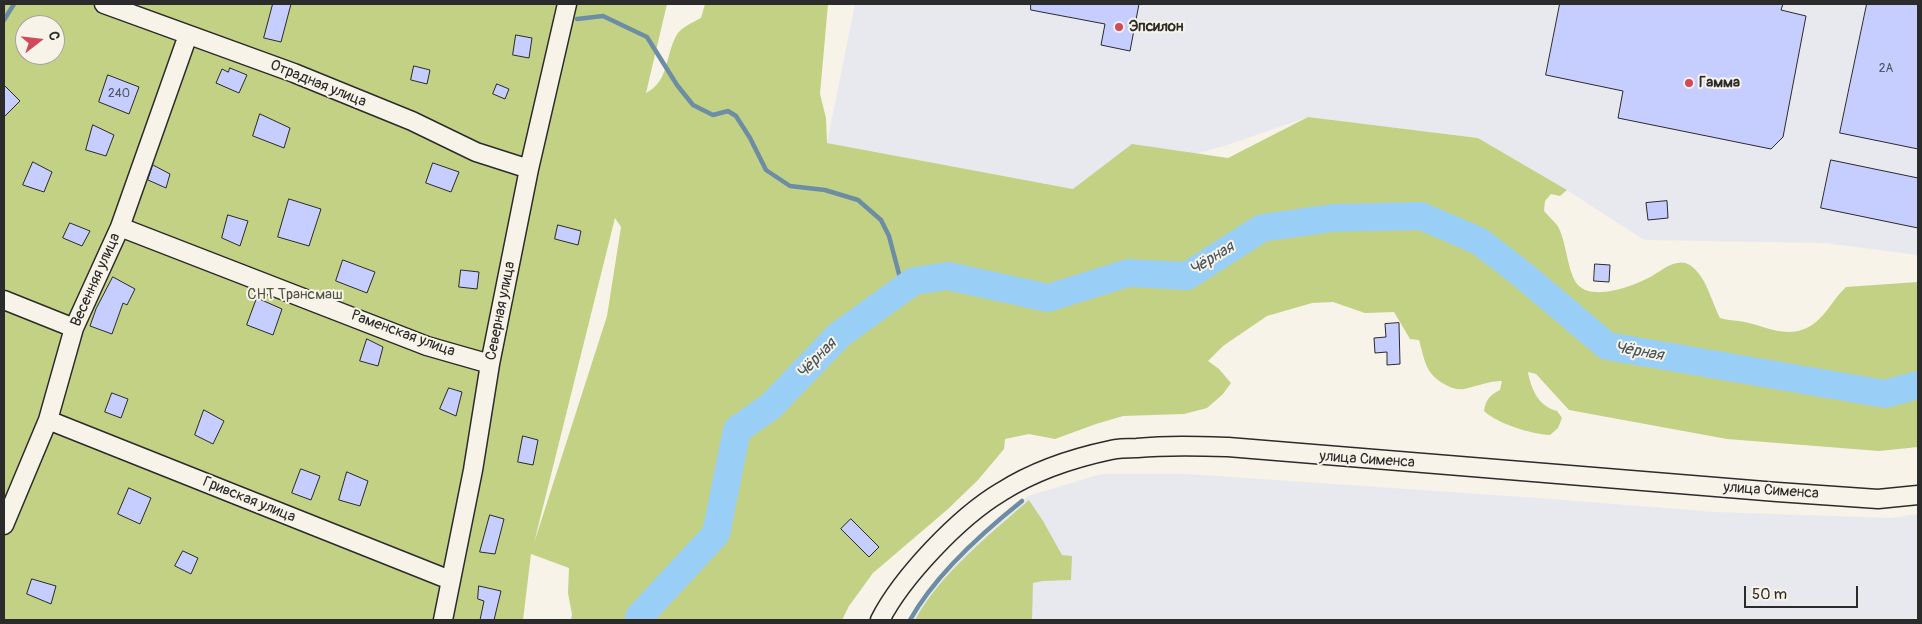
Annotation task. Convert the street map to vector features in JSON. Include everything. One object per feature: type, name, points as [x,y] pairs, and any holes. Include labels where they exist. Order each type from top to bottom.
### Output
[{"type":"street","name":"Отрадная улица","points":[[104,4],[294,74],[403,118],[476,152],[529,169]]},
{"type":"street","name":"Северная улица","points":[[443,620],[473,470],[490,364],[529,169],[567,4]]},
{"type":"street","name":"Весенняя улица","points":[[4,525],[48,420],[74,328],[120,227],[188,34]]},
{"type":"street","name":"Раменская улица","points":[[120,227],[427,346],[490,364]]},
{"type":"street","points":[[4,300],[74,328]]},
{"type":"street","name":"Гривская улица","points":[[48,420],[450,580]]},
{"type":"street","name":"улица Сименса","points":[[880,620],[890,602],[930,553],[970,515],[1000,492],[1054,466],[1112,450],[1169,445],[1228,447],[1777,492],[1878,499],[1918,495]]},
{"type":"shaded area","points":[[855,4],[1918,4],[1918,255],[1824,243],[1644,240],[1567,190],[1478,138],[1308,117],[1227,145],[1073,189],[827,143]]},
{"type":"shaded area","points":[[1101,474],[1188,474],[1715,512],[1891,518],[1918,514],[1918,620],[909,620],[917,607],[970,549],[1028,496]]},
{"type":"green space","name":"СНТ Трансмаш","points":[[4,4],[667,4],[646,93],[659,82],[663,75],[676,36],[684,28],[701,18],[705,4],[828,4],[820,94],[826,118],[827,143],[1073,189],[1132,144],[1228,158],[1308,117],[1478,138],[1567,190],[1560,196],[1551,194],[1545,201],[1544,211],[1560,231],[1575,281],[1586,290],[1605,292],[1626,287],[1645,280],[1670,265],[1680,262],[1685,263],[1690,265],[1701,276],[1720,318],[1787,332],[1806,328],[1816,322],[1846,287],[1918,282],[1918,447],[1879,451],[1727,439],[1569,410],[1536,374],[1528,372],[1531,385],[1537,396],[1545,406],[1557,411],[1562,418],[1558,428],[1550,435],[1534,433],[1515,428],[1484,411],[1489,398],[1500,390],[1502,381],[1459,389],[1439,381],[1427,366],[1419,340],[1410,339],[1394,312],[1365,313],[1333,302],[1312,303],[1267,316],[1223,346],[1208,361],[1219,369],[1231,383],[1223,394],[1207,408],[1184,414],[1123,416],[1055,439],[1029,434],[1005,439],[1004,449],[978,480],[948,509],[873,573],[849,606],[842,620],[571,620],[572,614],[568,593],[569,568],[531,554],[523,620],[4,620]],"holes":[[[615,218],[621,227],[607,316],[534,543]]]},
{"type":"green space","points":[[1029,500],[1062,555],[1072,556],[1071,580],[1033,583],[1032,620],[915,620],[925,603],[966,556]]},
{"type":"building","points":[[273,4],[291,4],[281,42],[264,38]]},
{"type":"building","name":"Эпсилон","points":[[1031,4],[1139,4],[1130,51],[1101,45],[1105,24],[1031,10]]},
{"type":"building","name":"Гамма","points":[[1560,4],[1783,4],[1781,10],[1806,16],[1783,137],[1771,149],[1618,118],[1623,91],[1546,75]]},
{"type":"building","points":[[1867,4],[1918,4],[1918,149],[1840,133]]},
{"type":"building","points":[[516,35],[532,38],[529,58],[513,55]]},
{"type":"building","points":[[414,66],[430,70],[427,84],[411,80]]},
{"type":"building","points":[[230,68],[247,75],[239,93],[216,83],[222,69],[228,72]]},
{"type":"building","points":[[108,75],[139,87],[129,114],[99,102]]},
{"type":"building","points":[[497,84],[509,89],[505,99],[493,94]]},
{"type":"building","points":[[4,85],[20,101],[4,117]]},
{"type":"building","points":[[260,114],[290,128],[284,148],[253,136]]},
{"type":"building","points":[[93,125],[114,135],[106,156],[86,150]]},
{"type":"building","points":[[1831,160],[1918,178],[1918,228],[1821,208]]},
{"type":"building","points":[[33,162],[52,172],[44,192],[23,185]]},
{"type":"building","points":[[433,163],[459,172],[451,192],[426,183]]},
{"type":"building","points":[[153,165],[170,174],[166,188],[148,180]]},
{"type":"building","points":[[289,199],[321,209],[309,246],[278,237]]},
{"type":"building","points":[[1667,201],[1668,218],[1648,220],[1646,203]]},
{"type":"building","points":[[228,215],[248,221],[240,246],[222,238]]},
{"type":"building","points":[[70,223],[90,231],[82,246],[63,238]]},
{"type":"building","points":[[558,225],[581,231],[578,245],[555,239]]},
{"type":"building","points":[[343,260],[375,272],[367,293],[336,281]]},
{"type":"building","points":[[1595,264],[1610,265],[1609,282],[1594,281]]},
{"type":"building","points":[[461,270],[479,272],[477,289],[459,287]]},
{"type":"building","points":[[113,277],[135,289],[127,305],[123,303],[112,334],[90,326],[96,309]]},
{"type":"building","points":[[257,298],[282,309],[273,335],[247,325]]},
{"type":"building","points":[[1399,323],[1400,364],[1387,365],[1387,352],[1375,353],[1374,338],[1386,337],[1385,324]]},
{"type":"building","points":[[367,339],[383,347],[378,366],[360,361]]},
{"type":"building","points":[[449,388],[462,392],[456,416],[440,409]]},
{"type":"building","points":[[112,393],[128,399],[121,418],[105,412]]},
{"type":"building","points":[[204,410],[224,421],[213,444],[195,435]]},
{"type":"building","points":[[523,436],[538,440],[533,465],[518,462]]},
{"type":"building","points":[[301,469],[320,476],[311,500],[292,493]]},
{"type":"building","points":[[347,472],[368,481],[360,506],[339,500]]},
{"type":"building","points":[[129,488],[151,498],[140,524],[118,514]]},
{"type":"building","points":[[490,515],[504,519],[495,554],[480,552]]},
{"type":"building","points":[[851,519],[879,547],[869,557],[841,529]]},
{"type":"building","points":[[183,551],[198,558],[191,574],[175,566]]},
{"type":"building","points":[[32,579],[56,586],[51,604],[27,594]]},
{"type":"building","points":[[479,586],[501,591],[494,620],[480,620],[484,601],[478,599]]},
{"type":"waterway","points":[[4,20],[14,4]]},
{"type":"waterway","points":[[577,19],[603,16],[647,37],[677,85],[693,105],[713,115],[728,111],[736,116],[750,138],[766,170],[790,186],[825,190],[858,200],[881,220],[889,236],[903,289]]},
{"type":"waterway","name":"Чёрная","points":[[639,620],[639,617],[716,534],[737,430],[771,406],[839,335],[914,281],[948,276],[1048,298],[1128,273],[1187,276],[1262,228],[1333,218],[1421,216],[1479,241],[1523,275],[1607,346],[1885,394],[1918,385]]},
{"type":"waterway","points":[[910,620],[932,588],[960,556],[1022,501]]},
{"type":"place","name":"Эпсилон","points":[[1119,27]]},
{"type":"place","name":"Гамма","points":[[1689,83]]}]
